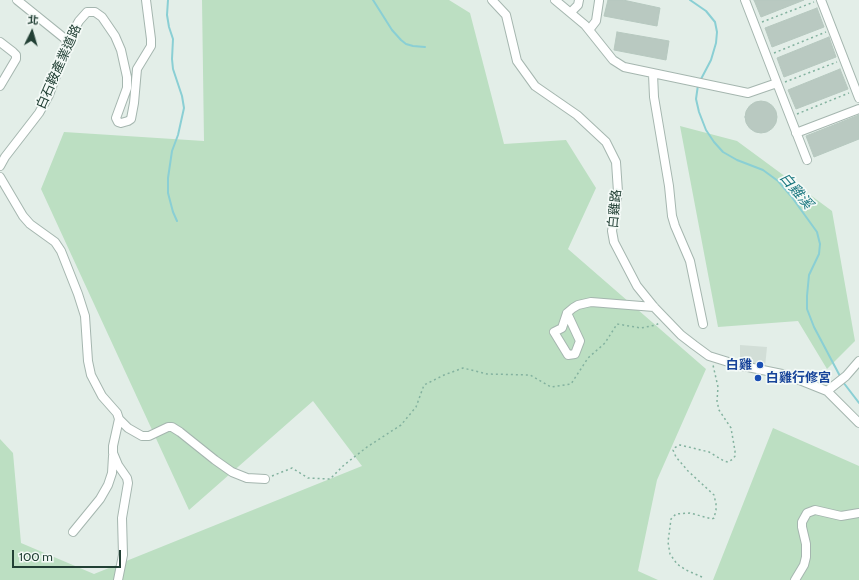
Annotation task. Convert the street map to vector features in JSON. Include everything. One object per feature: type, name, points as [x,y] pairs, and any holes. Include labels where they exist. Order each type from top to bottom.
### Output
[{"type":"street","points":[[18,0],[69,42]]},
{"type":"street","name":"白石鞍產業道路","points":[[0,166],[5,157],[39,113],[49,95],[69,42],[79,21],[83,16],[92,11],[98,13],[102,17],[115,36],[121,50],[127,77],[127,92],[116,116],[116,120],[121,123],[131,119],[137,69],[151,46],[146,0]]},
{"type":"street","name":"白雞路","points":[[492,0],[506,15],[517,61],[535,86],[577,115],[606,142],[616,162],[618,192],[612,231],[614,242],[637,286],[654,307],[694,345],[709,356],[738,365],[787,375],[827,391]]},
{"type":"street","points":[[555,0],[571,12],[589,30],[613,60],[630,69],[748,93],[777,84]]},
{"type":"street","points":[[571,12],[578,5],[579,0]]},
{"type":"street","points":[[745,0],[807,160]]},
{"type":"street","points":[[820,0],[857,94]]},
{"type":"street","points":[[589,30],[596,21],[599,1]]},
{"type":"street","points":[[0,42],[13,52],[16,56],[16,60],[0,86]]},
{"type":"street","points":[[654,74],[654,97],[669,186],[672,216],[690,261],[703,324]]},
{"type":"street","points":[[796,133],[859,109]]},
{"type":"street","points":[[0,177],[30,224],[55,242],[61,251],[85,316],[88,361],[91,375],[102,396],[117,413],[118,419],[113,446],[112,473],[108,485],[100,499],[73,532]]},
{"type":"street","points":[[567,314],[580,340],[575,354],[568,355],[554,332],[562,328],[567,314],[578,305],[591,302],[654,307]]},
{"type":"street","points":[[859,361],[846,376],[827,391],[859,423]]},
{"type":"street","points":[[118,419],[128,428],[142,436],[149,436],[172,426],[232,472],[248,478],[265,479]]},
{"type":"street","points":[[113,453],[118,465],[127,478],[128,483],[122,518],[123,555],[118,580]]},
{"type":"street","points":[[795,580],[804,565],[806,557],[806,544],[802,522],[807,513],[815,510],[841,516],[859,513]]},
{"type":"path","points":[[754,25],[820,0]]},
{"type":"path","points":[[766,55],[832,30]]},
{"type":"path","points":[[777,84],[844,59]]},
{"type":"path","points":[[790,116],[857,94]]},
{"type":"path","points":[[265,479],[292,468],[308,478],[330,479],[344,465],[367,447],[401,425],[416,407],[424,385],[444,375],[463,368],[487,374],[530,375],[551,387],[571,384],[588,358],[605,343],[617,324],[641,328],[656,325],[665,318]]},
{"type":"path","points":[[702,577],[677,564],[670,554],[668,542],[671,519],[676,514],[690,513],[712,519],[714,518],[716,510],[714,495],[688,471],[676,457],[673,450],[674,448],[680,445],[709,452],[728,462],[735,456],[731,428],[719,410],[717,401],[718,387],[716,375],[709,356]]},
{"type":"shaded area","points":[[740,345],[767,347],[765,367],[740,360]]},
{"type":"green space","points":[[202,0],[449,0],[470,13],[504,144],[566,140],[596,188],[568,249],[706,369],[657,480],[638,571],[658,580],[0,580],[0,439],[13,453],[21,543],[94,574],[362,466],[313,401],[189,510],[41,189],[64,132],[204,141]]},
{"type":"green space","points":[[680,126],[737,141],[832,211],[855,341],[827,369],[798,321],[718,327]]},
{"type":"green space","points":[[773,428],[859,466],[859,580],[713,580]]},
{"type":"building","points":[[608,0],[623,0],[660,8],[657,26],[604,16]]},
{"type":"building","points":[[754,0],[804,0],[761,17]]},
{"type":"building","points":[[817,8],[824,27],[772,47],[765,28]]},
{"type":"building","points":[[617,32],[669,41],[666,60],[614,50]]},
{"type":"building","points":[[829,37],[836,57],[784,77],[777,58]]},
{"type":"building","points":[[840,69],[848,89],[796,109],[788,90]]},
{"type":"building","points":[[758,101],[764,101],[774,108],[777,117],[776,123],[770,130],[764,133],[758,133],[748,126],[745,120],[745,114],[752,104]]},
{"type":"building","points":[[859,115],[859,139],[814,157],[806,136]]},
{"type":"waterway","points":[[168,0],[167,15],[173,39],[173,69],[182,96],[184,108],[178,135],[172,151],[168,178],[168,193],[177,221]]},
{"type":"waterway","points":[[373,0],[392,30],[401,40],[406,44],[425,47]]},
{"type":"waterway","name":"白雞溪","points":[[690,0],[706,11],[715,22],[717,32],[716,43],[711,60],[700,81]]},
{"type":"waterway","name":"白雞溪","points":[[698,85],[696,99],[699,112],[706,130],[714,142],[723,152],[737,160],[763,170],[778,181],[791,196],[817,232],[820,244],[819,254],[809,275],[807,309],[814,327],[841,378]]},
{"type":"waterway","name":"白雞溪","points":[[843,382],[859,403]]},
{"type":"place","name":"白雞","points":[[760,365]]},
{"type":"place","name":"白雞行修宮","points":[[758,378]]}]
